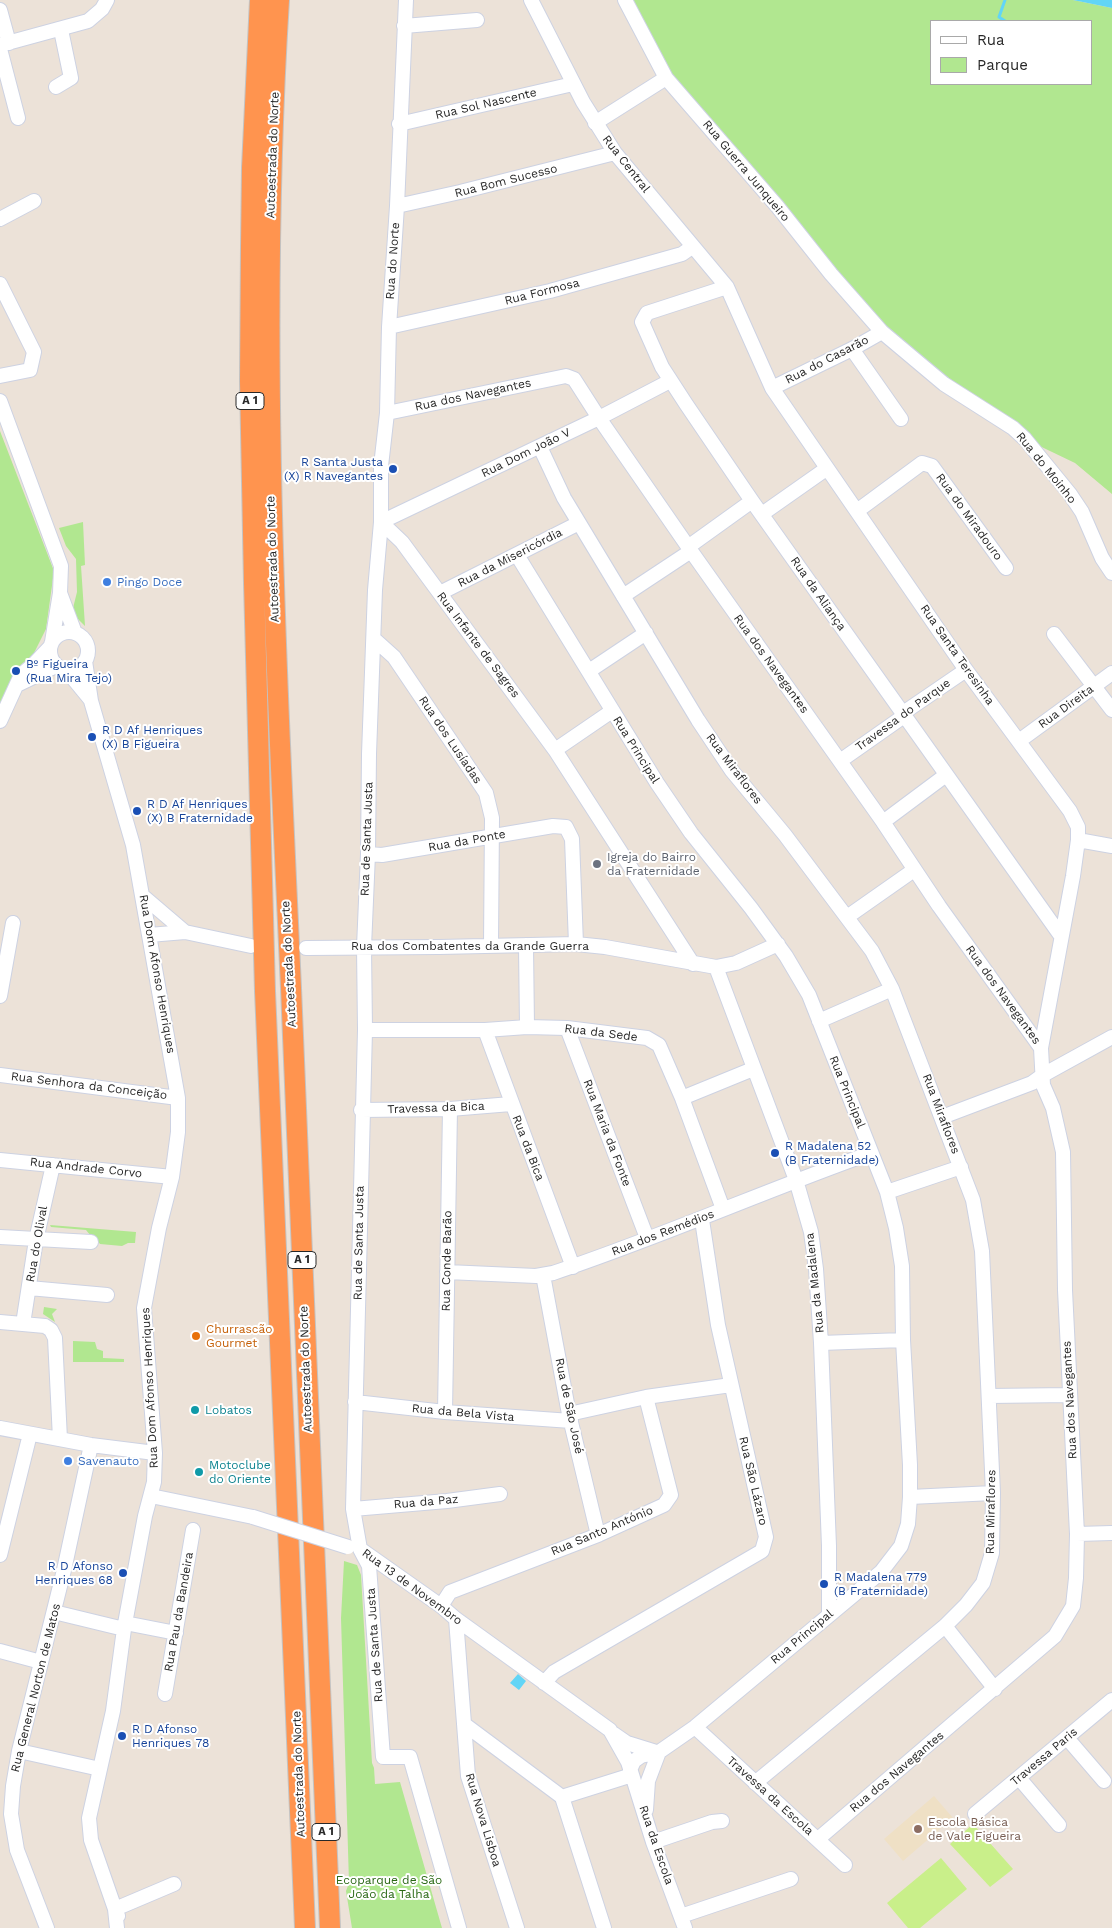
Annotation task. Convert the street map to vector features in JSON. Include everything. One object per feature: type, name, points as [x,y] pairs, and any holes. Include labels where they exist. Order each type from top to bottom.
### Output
[{"type":"highway","name":"Autoestrada do Norte","points":[[269,8],[250,247],[250,381],[265,991],[305,1928]]},
{"type":"highway","name":"Autoestrada do Norte","points":[[269,8],[270,480],[281,784],[330,1928]]},
{"type":"street","points":[[3,46],[88,21],[102,9],[107,0]]},
{"type":"street","name":"Rua do Norte","points":[[381,522],[381,466],[387,414],[389,327],[397,206],[406,0]]},
{"type":"street","name":"Rua Central","points":[[530,0],[573,84],[615,154],[727,287]]},
{"type":"street","name":"Rua Guerra Junqueiro","points":[[625,0],[666,78],[882,332]]},
{"type":"street","points":[[0,10],[3,46],[18,118]]},
{"type":"street","points":[[404,26],[477,20]]},
{"type":"street","points":[[56,87],[71,78],[61,30]]},
{"type":"street","points":[[595,123],[666,78]]},
{"type":"street","name":"Rua Sol Nascente","points":[[400,124],[573,84]]},
{"type":"street","name":"Rua Bom Sucesso","points":[[397,206],[615,154]]},
{"type":"street","points":[[0,219],[34,201]]},
{"type":"street","name":"Rua Formosa","points":[[389,327],[550,292],[682,254],[692,247]]},
{"type":"street","points":[[0,284],[34,352],[30,370],[0,376]]},
{"type":"street","name":"Rua da Aliança","points":[[727,287],[647,313],[642,322],[670,381],[752,501],[1061,936]]},
{"type":"street","name":"Rua Santa Teresinha","points":[[727,287],[772,388],[966,670],[1070,811],[1078,827],[1073,876],[1041,1048]]},
{"type":"street","name":"Rua do Casarão","points":[[772,388],[852,349],[882,332]]},
{"type":"street","name":"Rua do Moinho","points":[[882,332],[944,384],[1013,428],[1025,439],[1070,494],[1082,512],[1102,558],[1112,573]]},
{"type":"street","points":[[852,349],[901,419]]},
{"type":"street","name":"Rua dos Navegantes","points":[[387,414],[566,376],[574,379],[689,549],[1041,1048],[1043,1085],[1053,1108],[1062,1152],[1069,1395],[1077,1534],[1073,1606],[1055,1636],[818,1839]]},
{"type":"street","name":"Rua Dom João V","points":[[381,522],[540,447],[670,381]]},
{"type":"street","points":[[0,401],[62,566],[60,593],[51,644],[51,660],[61,668]]},
{"type":"street","name":"Rua Miraflores","points":[[540,447],[564,498],[698,720],[732,771],[785,835],[872,951],[892,989],[961,1167],[973,1200],[982,1251],[993,1493],[992,1553],[983,1583],[966,1605],[945,1626],[755,1783]]},
{"type":"street","name":"Rua do Miradouro","points":[[857,511],[922,463],[932,466],[1006,568]]},
{"type":"street","points":[[762,514],[826,469]]},
{"type":"street","points":[[623,596],[752,501]]},
{"type":"street","name":"Rua Infante de Sagres","points":[[381,522],[402,542],[555,750],[693,964]]},
{"type":"street","name":"Rua de Santa Justa","points":[[381,522],[375,590],[369,754],[368,854],[364,946],[365,1030],[355,1402],[354,1548],[369,1566],[383,1757],[410,1757],[459,1928]]},
{"type":"street","name":"Rua da Misericórdia","points":[[440,593],[579,523]]},
{"type":"street","name":"Rua Principal","points":[[517,555],[589,670],[612,711],[691,833],[778,944],[809,995],[887,1192],[896,1228],[902,1266],[903,1340],[910,1497],[908,1524],[901,1546],[881,1572],[695,1727],[659,1752],[641,1756],[634,1761],[630,1769]]},
{"type":"street","points":[[15,688],[30,677],[61,668],[77,669],[85,661],[88,652],[87,645],[75,633],[60,593]]},
{"type":"street","points":[[0,721],[21,675],[33,665],[62,633],[75,633]]},
{"type":"street","points":[[589,670],[646,633]]},
{"type":"street","points":[[1054,634],[1112,710]]},
{"type":"street","name":"Rua dos Lusíadas","points":[[374,639],[394,657],[486,793],[492,818],[491,945]]},
{"type":"street","name":"Rua Dom Afonso Henriques","points":[[85,661],[91,701],[133,845],[144,897],[178,1098],[178,1132],[172,1177],[159,1228],[144,1308],[155,1453],[154,1482],[145,1516],[124,1626],[113,1711],[89,1818],[91,1840],[115,1909],[117,1928]]},
{"type":"street","name":"Rua Dom Afonso Henriques","points":[[61,668],[91,701]]},
{"type":"street","name":"Travessa do Parque","points":[[840,761],[904,716],[906,711],[966,670]]},
{"type":"street","name":"Rua Direita","points":[[1019,741],[1112,673]]},
{"type":"street","points":[[555,750],[612,711]]},
{"type":"street","points":[[883,822],[946,775]]},
{"type":"street","name":"Rua da Ponte","points":[[368,854],[382,855],[553,826],[566,827],[572,839],[576,944]]},
{"type":"street","points":[[1078,840],[1112,846]]},
{"type":"street","points":[[847,917],[914,870]]},
{"type":"street","points":[[144,897],[185,932]]},
{"type":"street","points":[[0,996],[12,923]]},
{"type":"street","points":[[149,935],[185,932],[251,946]]},
{"type":"street","name":"Rua dos Combatentes da Grande Guerra","points":[[306,948],[364,946],[439,948],[576,944],[605,947],[716,968],[736,963],[778,944]]},
{"type":"street","points":[[526,945],[527,1026]]},
{"type":"street","name":"Rua da Madalena","points":[[716,968],[796,1180],[811,1232],[816,1268],[821,1343],[829,1546],[829,1615]]},
{"type":"street","points":[[819,1021],[892,989]]},
{"type":"street","name":"Rua da Sede","points":[[365,1030],[485,1030],[527,1026],[567,1028],[646,1038],[659,1045],[682,1098],[723,1209]]},
{"type":"street","name":"Rua Maria da Fonte","points":[[567,1028],[648,1238]]},
{"type":"street","name":"Rua da Bica","points":[[485,1030],[573,1267]]},
{"type":"street","points":[[942,1117],[1032,1083],[1112,1037]]},
{"type":"street","points":[[682,1098],[753,1069]]},
{"type":"street","name":"Rua Senhora da Conceição","points":[[0,1075],[178,1098]]},
{"type":"street","name":"Travessa da Bica","points":[[362,1110],[450,1109],[511,1104]]},
{"type":"street","name":"Rua Conde Barão","points":[[445,1412],[450,1109]]},
{"type":"street","name":"Rua dos Remédios","points":[[447,1272],[543,1275],[573,1267],[648,1238],[702,1220],[723,1209],[796,1180],[872,1153]]},
{"type":"street","name":"Rua Andrade Corvo","points":[[0,1160],[172,1177]]},
{"type":"street","name":"Rua do Olival","points":[[23,1324],[36,1240],[53,1165]]},
{"type":"street","points":[[887,1192],[961,1167]]},
{"type":"street","name":"Rua São Lázaro","points":[[544,1683],[554,1672],[762,1551],[766,1537],[718,1324],[702,1220]]},
{"type":"street","points":[[0,1237],[91,1242]]},
{"type":"street","name":"Rua de São José","points":[[543,1275],[570,1418],[598,1535]]},
{"type":"street","points":[[29,1288],[107,1295]]},
{"type":"street","points":[[0,1322],[45,1326],[51,1330],[55,1338],[60,1439]]},
{"type":"street","points":[[821,1343],[903,1340]]},
{"type":"street","name":"Rua da Bela Vista","points":[[355,1402],[445,1412],[570,1418],[646,1397],[731,1386]]},
{"type":"street","points":[[989,1396],[1069,1395]]},
{"type":"street","name":"Rua Santo António","points":[[441,1606],[450,1592],[598,1535],[664,1505],[671,1496],[646,1397]]},
{"type":"street","points":[[0,1428],[91,1445],[155,1453]]},
{"type":"street","points":[[0,1555],[30,1434]]},
{"type":"street","name":"Rua General Norton de Matos","points":[[47,1928],[5,1814],[54,1612],[91,1445]]},
{"type":"street","points":[[910,1497],[993,1493]]},
{"type":"street","name":"Rua da Paz","points":[[353,1509],[447,1501],[500,1494]]},
{"type":"street","name":"Rua 13 de Novembro","points":[[151,1496],[253,1517],[354,1548],[441,1606],[456,1619],[610,1730],[630,1769]]},
{"type":"street","name":"Rua Pau da Bandeira","points":[[165,1694],[193,1530]]},
{"type":"street","points":[[1077,1534],[1112,1533]]},
{"type":"street","points":[[54,1612],[176,1634]]},
{"type":"street","name":"Rua Nova Lisboa","points":[[456,1619],[468,1776],[517,1928]]},
{"type":"street","points":[[945,1626],[995,1689]]},
{"type":"street","points":[[0,1651],[42,1662]]},
{"type":"street","name":"Travessa Paris","points":[[975,1814],[1112,1700]]},
{"type":"street","points":[[464,1724],[562,1797],[604,1928]]},
{"type":"street","name":"Travessa da Escola","points":[[695,1727],[845,1865]]},
{"type":"street","points":[[610,1730],[627,1743],[639,1748],[659,1752],[647,1789],[646,1817]]},
{"type":"street","points":[[1067,1738],[1104,1781]]},
{"type":"street","points":[[19,1752],[100,1769]]},
{"type":"street","points":[[562,1797],[630,1769],[642,1770],[653,1766]]},
{"type":"street","name":"Rua da Escola","points":[[630,1769],[653,1842],[683,1922]]},
{"type":"street","points":[[1020,1778],[1059,1825]]},
{"type":"street","points":[[653,1842],[712,1822],[722,1821]]},
{"type":"street","points":[[683,1922],[791,1878]]},
{"type":"street","points":[[124,1928],[115,1909],[174,1884]]},
{"type":"shaded area","name":"Escola Básica de Vale Figueira","points":[[934,1796],[953,1818],[903,1861],[884,1839]]},
{"type":"green space","points":[[625,0],[1073,0],[1112,8],[1112,494],[1075,463],[1025,439],[882,332],[666,78]]},
{"type":"green space","points":[[0,431],[54,571],[46,629],[33,655],[16,669],[0,705]]},
{"type":"green space","points":[[83,522],[85,565],[81,566],[85,626],[76,617],[73,608],[77,592],[76,559],[66,546],[59,528]]},
{"type":"green space","points":[[50,1225],[136,1232],[135,1243],[128,1243],[122,1246],[100,1244],[86,1230],[51,1227]]},
{"type":"green space","points":[[44,1307],[57,1309],[52,1314],[55,1322],[43,1314]]},
{"type":"green space","points":[[73,1341],[95,1342],[97,1349],[103,1351],[103,1358],[124,1359],[124,1362],[73,1362]]},
{"type":"green space","name":"Ecoparque de São João da Talha","points":[[344,1561],[357,1565],[361,1575],[372,1763],[375,1784],[400,1782],[442,1928],[352,1928],[346,1891],[349,1883],[341,1618]]},
{"type":"green space","points":[[973,1824],[1013,1869],[990,1887],[950,1844]]},
{"type":"green space","points":[[941,1858],[967,1889],[920,1928],[908,1928],[887,1903]]},
{"type":"water","points":[[1073,0],[1112,0],[1112,8]]},
{"type":"water","points":[[518,1674],[526,1681],[519,1690],[510,1683]]},
{"type":"waterway","points":[[1004,20],[999,17],[1005,0]]},
{"type":"place","name":"R Santa Justa (X) R Navegantes","points":[[393,469]]},
{"type":"place","name":"Pingo Doce","points":[[107,582]]},
{"type":"place","name":"Bº Figueira (Rua Mira Tejo)","points":[[16,671]]},
{"type":"place","name":"R D Af Henriques (X) B Figueira","points":[[92,737]]},
{"type":"place","name":"R D Af Henriques (X) B Fraternidade","points":[[137,811]]},
{"type":"place","name":"Igreja do Bairro da Fraternidade","points":[[597,864]]},
{"type":"place","name":"R Madalena 52 (B Fraternidade)","points":[[775,1153]]},
{"type":"place","name":"Churrascão Gourmet","points":[[196,1336]]},
{"type":"place","name":"Lobatos","points":[[195,1410]]},
{"type":"place","name":"Savenauto","points":[[68,1461]]},
{"type":"place","name":"Motoclube do Oriente","points":[[199,1472]]},
{"type":"place","name":"R D Afonso Henriques 68","points":[[123,1573]]},
{"type":"place","name":"R Madalena 779 (B Fraternidade)","points":[[824,1584]]},
{"type":"place","name":"R D Afonso Henriques 78","points":[[122,1736]]},
{"type":"place","name":"Escola Básica de Vale Figueira","points":[[918,1829]]}]
